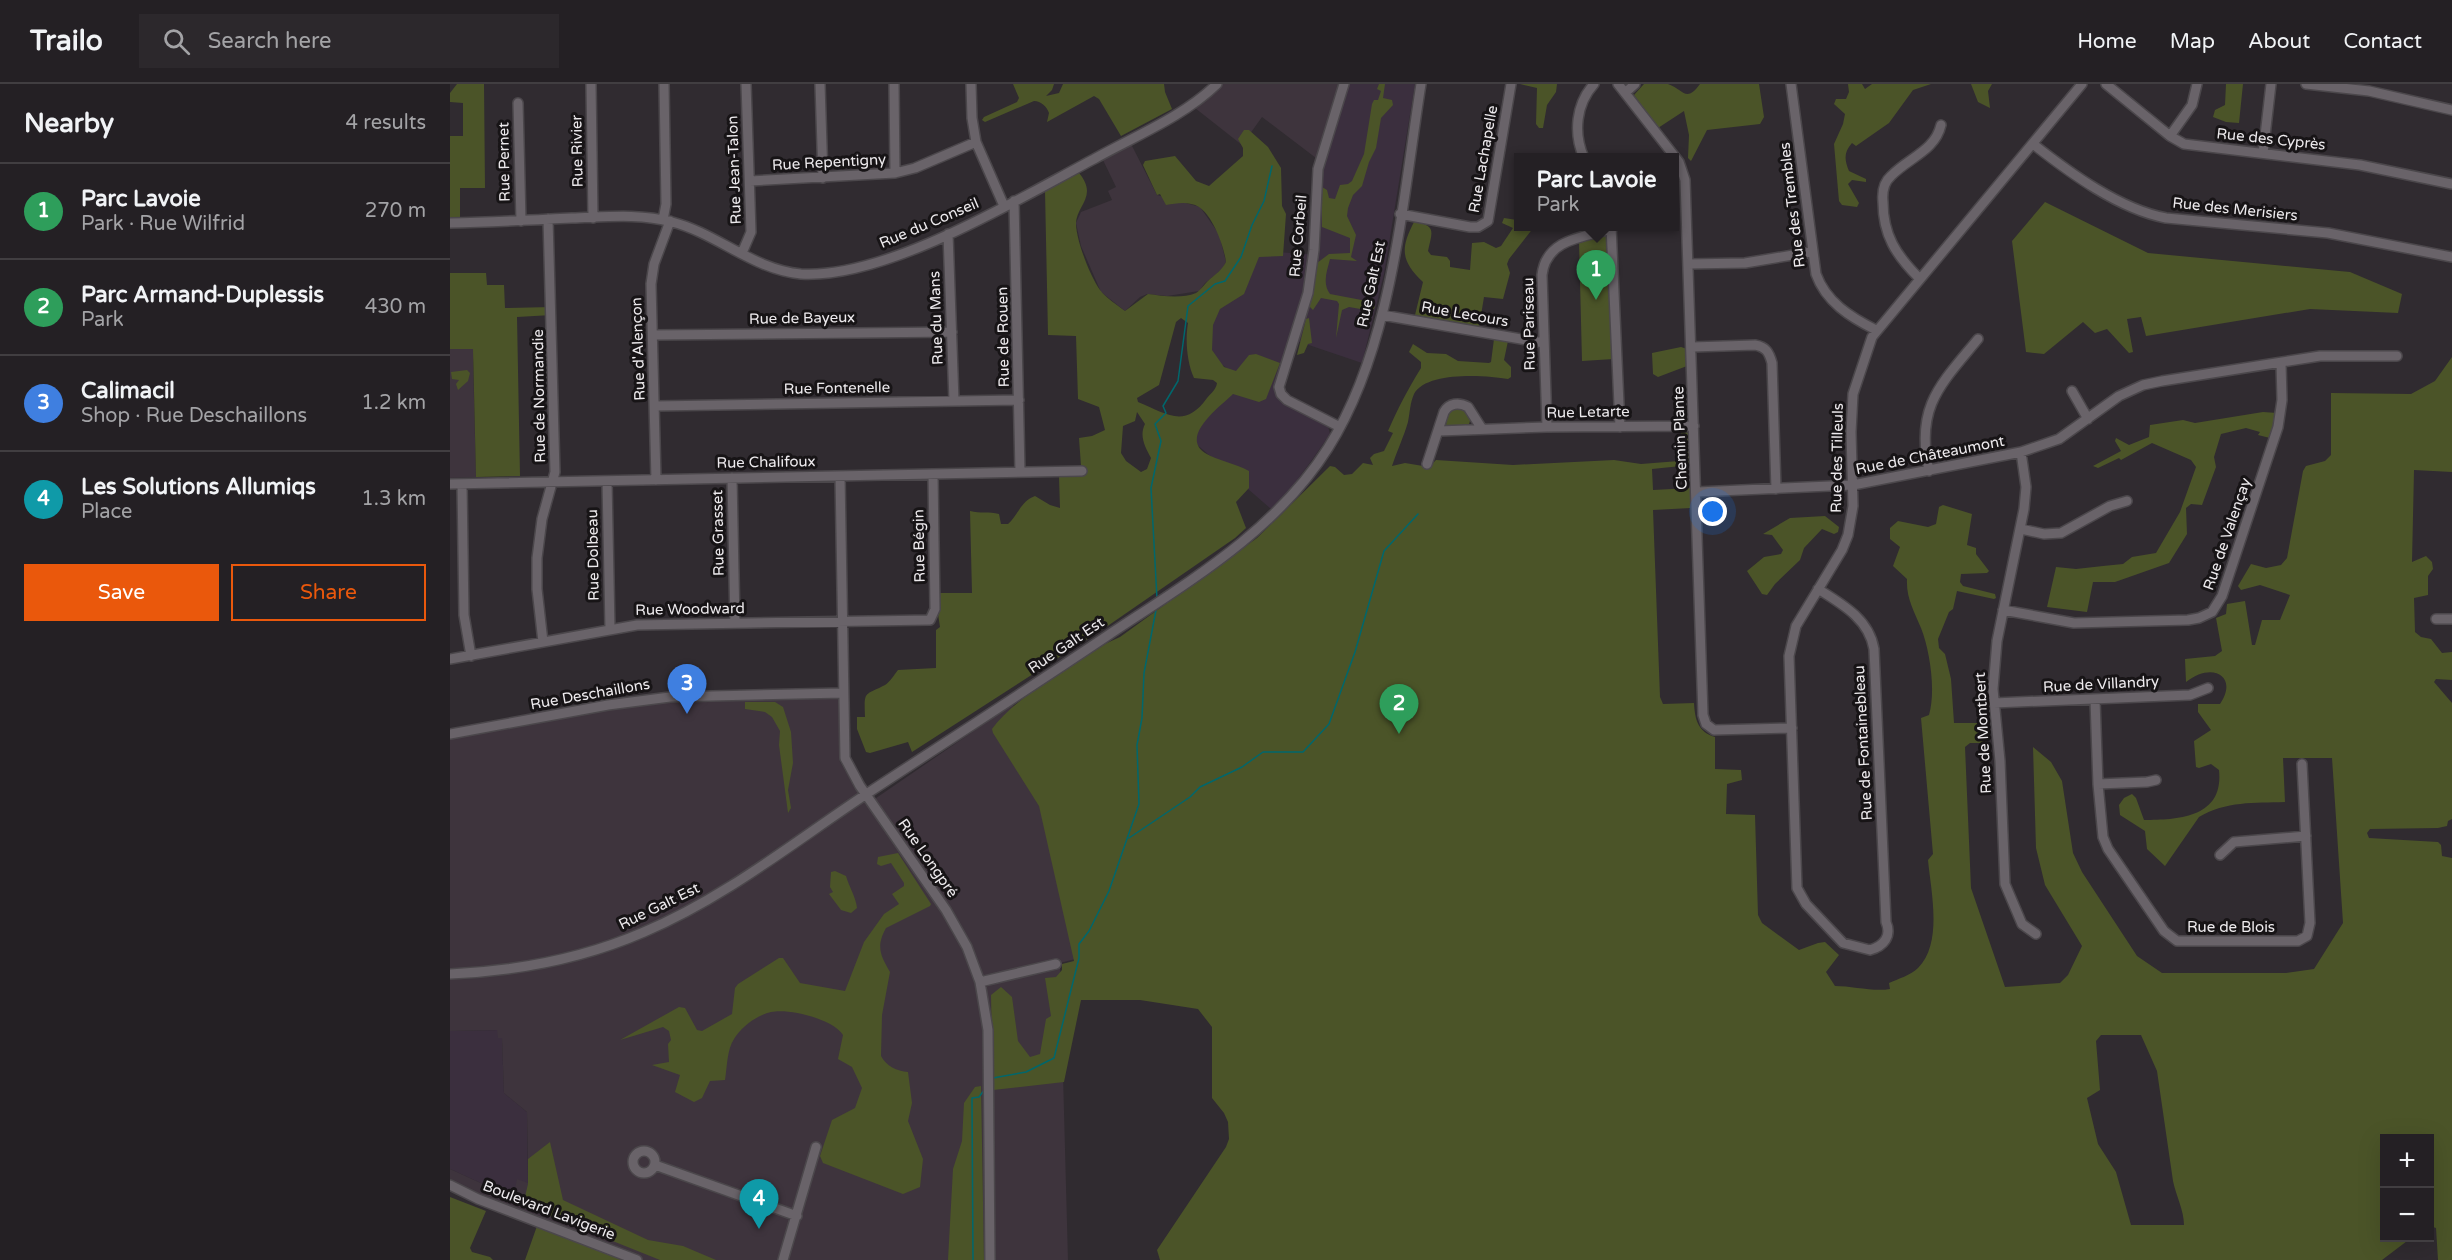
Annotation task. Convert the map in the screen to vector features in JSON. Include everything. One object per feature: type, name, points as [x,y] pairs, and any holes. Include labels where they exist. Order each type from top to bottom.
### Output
[{"type":"street","name":"Rue Rivier","points":[[591,84],[593,218]]},
{"type":"street","name":"Rue d'Alençon","points":[[656,480],[652,273],[667,220],[664,84]]},
{"type":"street","name":"Rue Jean-Talon","points":[[742,253],[751,232],[746,84]]},
{"type":"street","points":[[820,84],[823,178]]},
{"type":"street","points":[[894,84],[895,173]]},
{"type":"street","points":[[971,84],[972,118],[976,142],[1004,206]]},
{"type":"street","name":"Rue du Conseil","points":[[450,224],[638,216],[667,220],[695,230],[781,270],[802,274],[824,273],[886,258],[948,234],[1188,107],[1217,84]]},
{"type":"street","name":"Rue Corbeil","points":[[1340,428],[1287,400],[1280,391],[1280,380],[1310,282],[1318,169],[1321,153],[1344,84]]},
{"type":"street","name":"Rue Galt Est","points":[[450,974],[494,972],[542,964],[594,951],[642,933],[705,901],[1235,550],[1287,502],[1318,463],[1340,428],[1362,378],[1382,315],[1421,84]]},
{"type":"street","name":"Rue Lachapelle","points":[[1400,214],[1470,227],[1478,227],[1488,221],[1511,84]]},
{"type":"street","points":[[1583,153],[1577,133],[1578,116],[1583,101],[1594,84]]},
{"type":"street","name":"Chemin Plante","points":[[1618,84],[1671,153]]},
{"type":"street","points":[[1625,93],[1635,84]]},
{"type":"street","name":"Rue des Trembles","points":[[1791,84],[1800,137],[1811,252],[1816,274],[1822,290],[1829,299],[1876,330]]},
{"type":"street","name":"Rue des Tilleuls","points":[[1799,895],[1796,880],[1790,648],[1796,626],[1848,535],[1852,515],[1853,394],[1863,360],[1876,330],[2082,84]]},
{"type":"street","name":"Rue des Cyprès","points":[[2106,84],[2170,136],[2195,147],[2360,165],[2452,184]]},
{"type":"street","points":[[2170,136],[2192,105],[2197,84]]},
{"type":"street","points":[[2263,153],[2271,84]]},
{"type":"street","points":[[2306,84],[2369,91],[2452,110]]},
{"type":"street","name":"Rue Pernet","points":[[518,103],[520,220]]},
{"type":"street","points":[[1919,278],[1900,259],[1887,235],[1882,193],[1890,177],[1929,147],[1936,138],[1941,125]]},
{"type":"street","name":"Rue Repentigny","points":[[750,181],[895,173],[915,168],[976,142]]},
{"type":"street","name":"Rue des Merisiers","points":[[2033,144],[2072,174],[2149,214],[2166,218],[2328,233],[2452,258]]},
{"type":"street","name":"Chemin Plante","points":[[1679,164],[1685,180],[1697,492],[1702,709],[1706,724],[1714,730],[1792,728]]},
{"type":"street","name":"Rue de Rouen","points":[[1014,201],[1020,472]]},
{"type":"street","name":"Rue de Normandie","points":[[543,642],[538,598],[537,558],[542,519],[555,472],[548,219]]},
{"type":"street","name":"Rue Pariseau","points":[[1546,427],[1542,275],[1544,264],[1551,252],[1566,241],[1599,231]]},
{"type":"street","points":[[1612,231],[1620,427]]},
{"type":"street","name":"Rue du Mans","points":[[948,234],[954,401]]},
{"type":"street","points":[[1688,264],[1745,263],[1811,252]]},
{"type":"street","name":"Rue Lecours","points":[[1382,315],[1544,343]]},
{"type":"street","name":"Rue de Bayeux","points":[[653,335],[952,332]]},
{"type":"street","points":[[1929,471],[1925,430],[1928,409],[1943,381],[1978,339]]},
{"type":"street","points":[[1692,346],[1755,345],[1761,346],[1769,353],[1772,363],[1776,489]]},
{"type":"street","name":"Rue de Châteaumont","points":[[1697,492],[1853,485],[1929,471],[2021,452],[2059,439],[2120,396],[2144,385],[2330,355],[2397,356]]},
{"type":"street","name":"Rue de Valençay","points":[[2003,609],[2082,624],[2193,620],[2212,612],[2222,597],[2278,427],[2282,400],[2281,363]]},
{"type":"street","points":[[2072,391],[2088,419]]},
{"type":"street","name":"Rue Fontenelle","points":[[655,406],[1019,400]]},
{"type":"street","points":[[1427,464],[1446,409],[1458,404],[1468,406],[1482,429]]},
{"type":"street","name":"Rue Letarte","points":[[1439,432],[1546,427],[1694,426]]},
{"type":"street","name":"Rue de Montbert","points":[[2021,452],[2026,487],[2021,529],[2003,609],[1994,664],[1994,703],[2000,761],[2005,884],[2022,924],[2036,934]]},
{"type":"street","name":"Rue Chalifoux","points":[[450,484],[1082,471]]},
{"type":"street","name":"Rue Bégin","points":[[933,474],[935,609],[933,617]]},
{"type":"street","name":"Rue Longpré","points":[[840,476],[844,758],[946,910],[967,947],[980,982],[988,1030],[990,1260]]},
{"type":"street","name":"Rue Grasset","points":[[732,478],[735,623]]},
{"type":"street","name":"Rue Dolbeau","points":[[607,481],[610,629]]},
{"type":"street","points":[[462,484],[464,615],[471,656]]},
{"type":"street","points":[[2021,529],[2044,534],[2061,533],[2110,506],[2127,501]]},
{"type":"street","name":"Rue de Fontainebleau","points":[[1799,895],[1843,943],[1860,948],[1874,944],[1880,939],[1886,922],[1873,640],[1868,629],[1852,611],[1818,589]]},
{"type":"street","name":"Rue Woodward","points":[[450,659],[637,625],[920,621],[933,617]]},
{"type":"street","points":[[2436,619],[2452,619]]},
{"type":"street","name":"Rue de Villandry","points":[[1994,703],[2190,694],[2208,688]]},
{"type":"street","name":"Rue Deschaillons","points":[[450,734],[608,705],[670,697],[843,693]]},
{"type":"street","name":"Rue de Blois","points":[[2095,700],[2098,784],[2102,829],[2108,849],[2164,931],[2177,941],[2286,941],[2303,939],[2309,931],[2302,764]]},
{"type":"street","points":[[2098,784],[2156,780]]},
{"type":"street","points":[[2220,855],[2234,842],[2306,836]]},
{"type":"street","points":[[980,982],[1056,964]]},
{"type":"street","points":[[783,1260],[816,1147]]},
{"type":"street","points":[[655,1165],[797,1216]]},
{"type":"street","name":"Boulevard Lavigerie","points":[[450,1185],[478,1199],[638,1260]]},
{"type":"shaded area","points":[[1223,84],[1349,84],[1325,159],[1316,158],[1262,117],[1242,145],[1195,108]]},
{"type":"shaded area","points":[[1349,84],[1415,84],[1384,274],[1362,363],[1297,341],[1283,388],[1285,393],[1333,419],[1328,426],[1330,434],[1292,487],[1271,509],[1186,435],[1243,380],[1188,340],[1247,250],[1318,255],[1323,166]]},
{"type":"shaded area","points":[[1131,144],[1157,195],[1200,207],[1219,234],[1226,262],[1223,269],[1205,283],[1199,291],[1167,296],[1147,294],[1140,297],[1125,311],[1101,292],[1081,246],[1076,223],[1081,212],[1112,200],[1108,191],[1116,187],[1103,160]]},
{"type":"shaded area","points":[[450,273],[486,273],[473,362],[476,477],[450,478]]},
{"type":"shaded area","points":[[839,694],[840,762],[866,805],[1013,704],[1079,958],[1060,963],[1068,1260],[637,1260],[450,1185],[450,1169],[513,1198],[517,1179],[528,1183],[528,1159],[527,1112],[504,1093],[502,1038],[498,1038],[497,1030],[450,1031],[450,735],[651,698]]},
{"type":"shaded area","points":[[498,1030],[502,1038],[504,1093],[527,1112],[528,1184],[513,1198],[450,1169],[450,1031]]},
{"type":"green space","points":[[457,84],[484,84],[485,188],[460,188],[460,217],[450,217],[450,136],[463,136],[463,103],[450,102],[450,93]]},
{"type":"green space","points":[[1013,84],[1054,84],[1046,96],[1059,93],[1063,84],[1164,84],[1172,109],[1121,136],[1099,99],[1094,96],[1047,122],[1049,113],[1037,101],[985,122],[982,120],[1017,102],[1019,98]]},
{"type":"green space","points":[[1379,84],[1385,84],[1383,98],[1392,100],[1393,105],[1381,118],[1376,148],[1362,186],[1353,195],[1348,208],[1347,216],[1356,235],[1351,257],[1357,261],[1330,259],[1326,281],[1330,294],[1372,302],[1375,307],[1372,311],[1349,307],[1342,310],[1336,338],[1339,304],[1337,301],[1321,298],[1313,310],[1309,306],[1317,263],[1329,254],[1350,253],[1350,238],[1322,227],[1322,187],[1327,190],[1329,198],[1335,199],[1340,185],[1352,181],[1364,154],[1372,104],[1374,100],[1378,100],[1381,91],[1377,89]]},
{"type":"green space","points":[[1520,84],[1557,84],[1556,92],[1547,105],[1543,128],[1539,128],[1536,124],[1537,88]]},
{"type":"green space","points":[[1644,84],[1668,84],[1688,94],[1700,84],[1759,84],[1764,117],[1760,124],[1707,130],[1691,161],[1688,158],[1689,135],[1684,111],[1658,128],[1634,95]]},
{"type":"green space","points":[[1848,84],[1862,84],[1865,89],[1872,84],[1931,84],[1913,90],[1889,123],[1856,146],[1852,143],[1847,149],[1846,163],[1849,171],[1866,179],[1866,182],[1852,180],[1848,184],[1859,203],[1857,207],[1842,205],[1839,201],[1834,144],[1845,114],[1834,104],[1836,99],[1846,99],[1849,92]]},
{"type":"green space","points":[[1971,84],[1992,84],[1988,91],[1990,108],[1978,102]]},
{"type":"green space","points":[[2226,84],[2243,84],[2239,123],[2226,122],[2213,117],[2215,110],[2225,105]]},
{"type":"green space","points":[[1244,130],[1249,130],[1268,147],[1281,168],[1282,206],[1286,214],[1283,256],[1259,257],[1244,294],[1220,309],[1213,325],[1212,350],[1224,367],[1236,371],[1249,355],[1256,354],[1280,363],[1266,399],[1259,402],[1233,394],[1205,421],[1197,438],[1198,446],[1205,453],[1249,471],[1249,488],[1236,502],[1246,528],[1235,538],[1109,625],[912,752],[908,742],[870,753],[866,752],[857,729],[857,717],[865,717],[867,695],[887,684],[898,670],[936,668],[936,630],[940,627],[938,614],[940,593],[972,593],[970,511],[999,514],[1001,524],[1008,524],[1026,501],[1035,496],[1060,508],[1059,476],[1084,474],[1084,468],[1081,466],[1079,438],[1092,436],[1105,430],[1099,407],[1078,399],[1076,336],[1048,335],[1045,191],[1079,173],[1085,181],[1087,195],[1077,218],[1077,232],[1092,276],[1108,299],[1125,311],[1148,294],[1190,295],[1200,290],[1221,270],[1226,262],[1223,248],[1213,224],[1204,211],[1187,203],[1166,205],[1160,194],[1157,195],[1143,165],[1145,161],[1175,156],[1196,181],[1209,186],[1243,156],[1243,148],[1238,139]],"holes":[[[1181,318],[1188,323],[1187,351],[1194,378],[1213,380],[1217,383],[1199,408],[1183,416],[1175,416],[1138,402],[1137,398],[1159,385],[1176,322]],[[1137,412],[1145,424],[1143,437],[1151,458],[1147,469],[1141,472],[1126,461],[1121,453],[1123,426],[1135,421]]]},
{"type":"green space","points":[[2045,202],[2148,253],[2350,272],[2402,294],[2398,313],[2310,309],[2146,336],[2141,317],[2127,319],[2133,352],[2129,353],[2107,329],[2095,333],[2083,322],[2044,354],[2026,352],[2012,241]]},
{"type":"green space","points":[[1504,218],[1514,220],[1514,231],[1531,231],[1509,259],[1507,264],[1510,273],[1503,299],[1484,297],[1479,327],[1415,315],[1423,282],[1410,268],[1405,254],[1406,240],[1414,222],[1430,227],[1428,251],[1431,255],[1447,257],[1450,267],[1470,270],[1472,243],[1484,242],[1496,248],[1501,246],[1513,228],[1502,223]]},
{"type":"green space","points":[[1608,235],[1614,359],[1582,361],[1579,241]]},
{"type":"green space","points":[[450,273],[486,273],[487,285],[504,285],[505,308],[552,307],[552,315],[517,317],[520,476],[476,477],[473,349],[450,349]]},
{"type":"green space","points":[[1309,318],[1312,343],[1308,344],[1304,353],[1297,355],[1306,319]]},
{"type":"green space","points":[[1494,339],[1508,341],[1504,360],[1511,367],[1511,377],[1508,379],[1486,376],[1443,378],[1431,381],[1414,394],[1408,422],[1392,466],[1405,463],[1429,467],[1436,460],[1513,465],[1614,460],[1641,464],[1679,461],[1681,459],[1681,432],[1690,433],[1691,465],[1652,469],[1653,490],[1691,488],[1691,508],[1653,510],[1660,697],[1663,704],[1694,703],[1698,725],[1709,735],[1715,737],[1715,769],[1741,770],[1742,780],[1727,784],[1726,814],[1755,815],[1758,915],[1762,923],[1799,950],[1825,942],[1839,955],[1826,972],[1835,986],[1877,990],[1890,989],[1889,983],[1918,968],[1931,945],[1933,931],[1933,902],[1928,860],[1933,854],[1921,718],[1929,715],[1932,695],[1931,671],[1924,637],[1909,598],[1907,579],[1893,566],[1900,547],[1890,539],[1890,528],[1898,521],[1928,527],[1936,524],[1939,507],[1943,505],[1972,514],[1967,545],[1976,548],[1976,554],[1989,571],[1961,574],[1960,582],[1963,586],[1995,594],[1996,598],[1957,591],[1953,609],[1949,612],[1938,639],[1939,648],[1945,654],[1951,679],[1954,723],[1985,723],[1986,743],[1970,743],[1965,747],[1971,888],[2005,987],[2060,983],[2068,975],[2082,946],[2045,885],[2036,848],[2033,747],[2051,762],[2062,781],[2073,853],[2082,872],[2137,956],[2162,973],[2286,973],[2314,969],[2343,923],[2332,758],[2283,758],[2285,802],[2230,805],[2199,817],[2165,866],[2147,849],[2145,831],[2120,815],[2119,805],[2124,798],[2132,794],[2136,798],[2144,820],[2172,819],[2197,813],[2214,798],[2219,786],[2219,770],[2211,764],[2196,767],[2194,741],[2211,730],[2198,712],[2198,704],[2220,704],[2226,686],[2224,679],[2213,672],[2196,676],[2186,682],[2185,659],[2215,656],[2222,651],[2216,618],[2226,614],[2227,604],[2245,601],[2252,645],[2255,645],[2262,620],[2280,620],[2290,595],[2260,585],[2241,590],[2238,586],[2251,564],[2266,568],[2281,565],[2287,558],[2303,471],[2306,466],[2325,461],[2331,455],[2331,393],[2411,394],[2435,381],[2452,357],[2452,472],[2414,470],[2412,562],[2426,556],[2432,562],[2433,569],[2428,576],[2428,595],[2414,598],[2415,632],[2421,637],[2431,639],[2442,653],[2452,652],[2452,680],[2436,679],[2434,682],[2452,703],[2452,819],[2448,821],[2447,826],[2438,828],[2370,829],[2367,833],[2369,838],[2438,842],[2441,845],[2442,856],[2452,858],[2452,1260],[2438,1260],[2436,1228],[2434,1227],[2434,1134],[2380,1134],[2380,1242],[2406,1242],[2382,1260],[1160,1260],[1157,1250],[1226,1147],[1229,1139],[1228,1122],[1212,1098],[1212,1027],[1198,1009],[1140,1000],[1081,1000],[1064,1082],[993,1090],[991,995],[1001,987],[1012,997],[1018,1041],[1030,1057],[1040,1054],[1046,1019],[1051,1016],[1045,978],[1056,977],[1062,970],[1062,964],[1074,961],[1039,806],[992,729],[1015,705],[1030,694],[1062,671],[1120,637],[1257,538],[1330,466],[1335,467],[1344,475],[1352,474],[1363,463],[1373,465],[1370,458],[1384,451],[1393,433],[1388,431],[1421,368],[1421,362],[1409,352],[1413,344],[1427,353],[1446,354],[1458,361],[1489,363]],"holes":[[[2101,1035],[2141,1035],[2157,1071],[2173,1181],[2184,1225],[2131,1225],[2116,1172],[2098,1144],[2087,1098],[2100,1090],[2096,1041]]]},
{"type":"green space","points":[[1681,347],[1687,349],[1687,366],[1658,377],[1653,374],[1652,353]]},
{"type":"green space","points":[[467,370],[470,373],[468,381],[458,390],[456,384],[459,380],[452,379],[451,372]]},
{"type":"green space","points":[[1451,408],[1465,408],[1471,418],[1469,424],[1463,427],[1446,425],[1448,411]]},
{"type":"green space","points":[[2263,412],[2277,413],[2270,438],[2258,435],[2260,432],[2246,428],[2221,434],[2214,457],[2216,467],[2202,505],[2191,504],[2186,508],[2187,534],[2169,563],[2115,582],[2093,582],[2087,612],[2047,607],[2056,567],[2076,569],[2123,564],[2132,557],[2156,553],[2180,512],[2196,467],[2191,460],[2152,443],[2121,460],[2119,458],[2098,468],[2093,466],[2121,451],[2115,441],[2116,438],[2129,445],[2149,437],[2150,425],[2183,420],[2195,423]]},
{"type":"green space","points":[[1825,516],[1839,527],[1838,532],[1834,534],[1822,529],[1804,548],[1800,560],[1767,595],[1762,594],[1747,571],[1764,557],[1781,554],[1783,550],[1772,535],[1763,534],[1790,518]]},
{"type":"green space","points":[[745,702],[775,702],[783,707],[791,732],[793,763],[788,790],[791,808],[788,813],[779,745],[780,731],[772,717],[765,712],[745,709]]},
{"type":"green space","points":[[898,853],[931,904],[886,928],[880,945],[890,972],[882,1015],[881,1056],[892,1067],[908,1072],[912,1103],[908,1121],[923,1159],[920,1187],[903,1194],[823,1163],[820,1156],[832,1120],[855,1108],[862,1088],[852,1067],[838,1059],[843,1035],[830,1024],[799,1013],[779,1011],[755,1019],[741,1030],[732,1043],[725,1080],[710,1081],[702,1098],[694,1102],[675,1092],[680,1075],[652,1065],[669,1062],[668,1044],[671,1040],[669,1031],[663,1027],[620,1040],[679,1007],[685,1008],[697,1030],[702,1031],[732,1014],[735,988],[738,984],[779,958],[783,958],[800,983],[845,991],[864,942],[884,914],[899,904],[892,894],[904,886],[904,883],[891,863],[881,866],[877,864],[878,857]]},
{"type":"green space","points":[[835,871],[846,876],[854,896],[857,908],[851,913],[841,910],[829,894],[833,892],[830,887],[831,872]]},
{"type":"green space","points":[[981,1086],[984,1260],[948,1260],[953,1169],[962,1141],[964,1103],[975,1087]]},
{"type":"green space","points":[[550,1142],[563,1200],[648,1240],[683,1246],[716,1260],[660,1260],[523,1205],[528,1184],[528,1159]]},
{"type":"green space","points":[[450,1197],[486,1211],[470,1248],[472,1252],[493,1260],[450,1260]]},
{"type":"green space","points":[[537,1226],[625,1260],[525,1260]]},
{"type":"waterway","points":[[1157,599],[1151,488],[1161,441],[1155,424],[1166,413],[1163,406],[1178,381],[1188,306],[1215,284],[1225,281],[1241,257],[1252,225],[1264,201],[1272,166]]},
{"type":"waterway","points":[[1129,838],[1190,797],[1200,787],[1242,767],[1263,752],[1303,752],[1329,724],[1355,652],[1384,551],[1418,514]]},
{"type":"waterway","points":[[993,1078],[1026,1072],[1054,1058],[1079,958],[1079,944],[1089,931],[1109,891],[1139,804],[1137,745],[1142,718],[1144,673],[1156,610]]},
{"type":"waterway","points":[[973,1260],[972,1098],[979,1097],[985,1089]]},
{"type":"place","name":"Parc Lavoie","points":[[1596,300]]},
{"type":"place","name":"Calimacil","points":[[687,714]]},
{"type":"place","name":"Parc Armand-Duplessis","points":[[1399,734]]},
{"type":"place","name":"Les Solutions Allumiqs","points":[[759,1229]]}]
